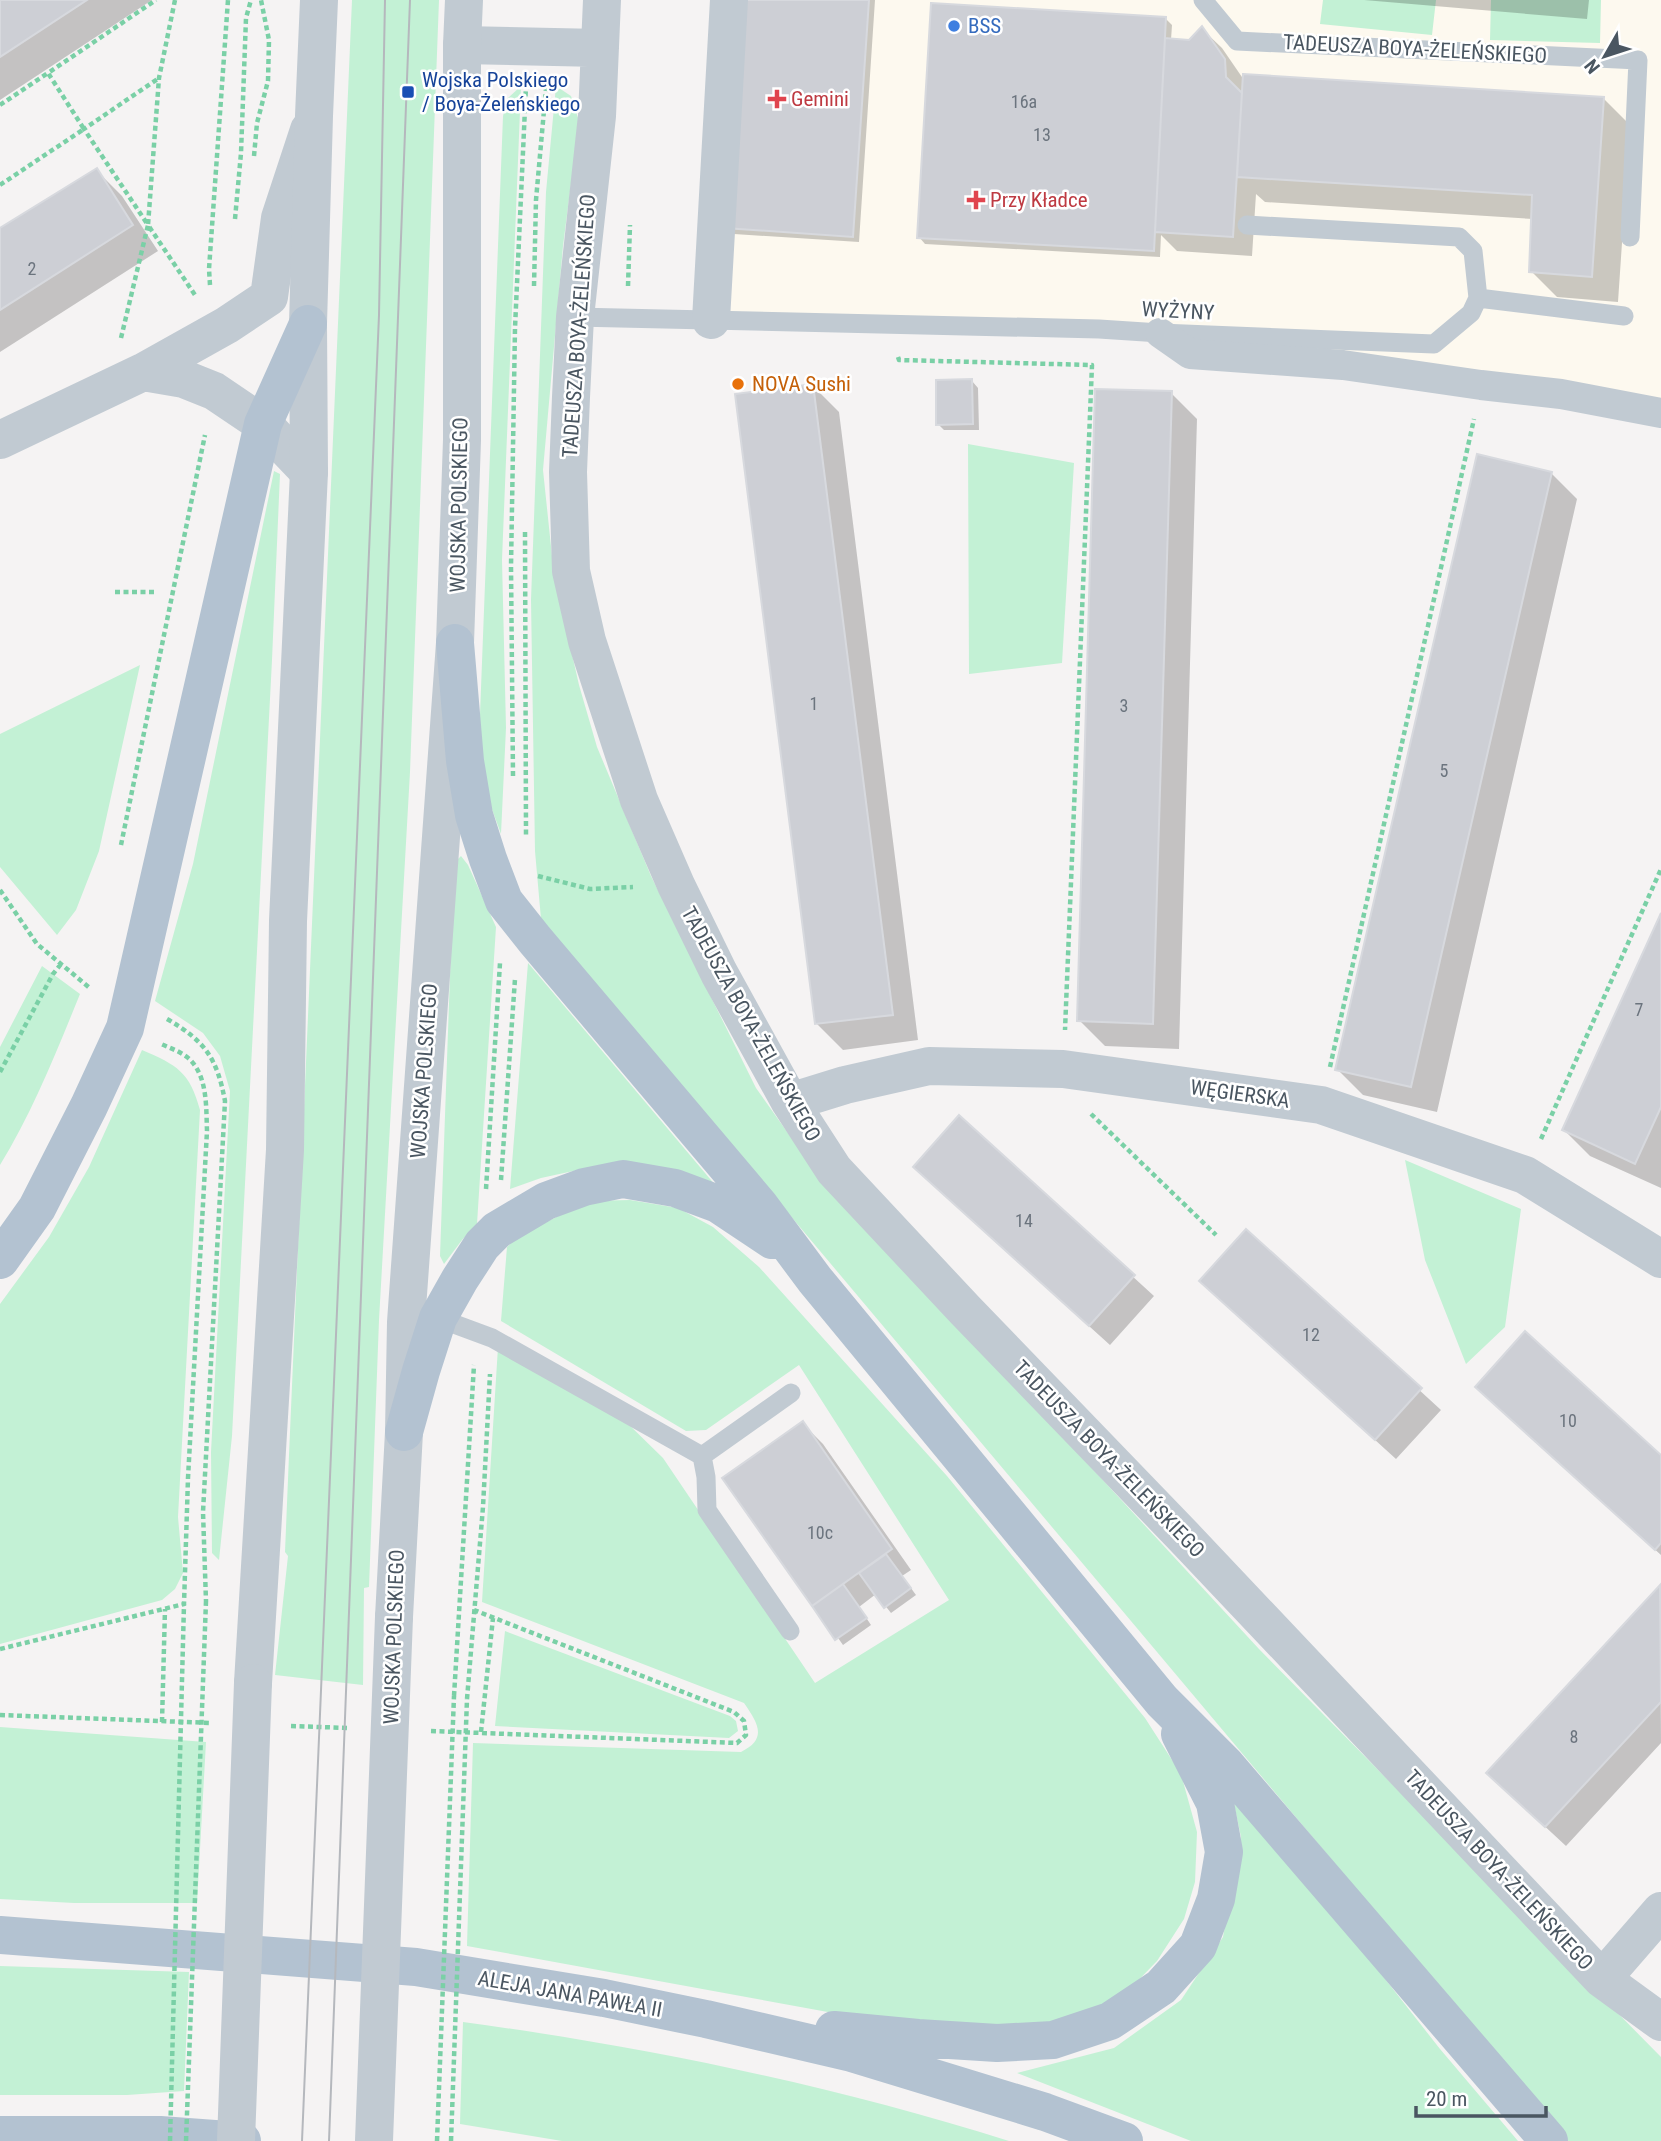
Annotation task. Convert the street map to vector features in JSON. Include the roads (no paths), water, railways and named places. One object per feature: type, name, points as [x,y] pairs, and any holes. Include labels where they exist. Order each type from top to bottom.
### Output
[{"type":"main road","points":[[0,1260],[37,1208],[89,1106],[128,1017],[263,424],[308,324]]},
{"type":"main road","points":[[455,643],[465,761],[474,816],[488,859],[515,887],[535,940],[760,1206],[815,1280],[1162,1701],[1225,1764],[1549,2141]]},
{"type":"main road","points":[[404,1432],[438,1318],[460,1279],[482,1245],[497,1230],[546,1201],[584,1187],[623,1179],[675,1188],[718,1204],[766,1234],[815,1280]]},
{"type":"main road","points":[[706,2019],[945,2040],[997,2043],[1053,2040],[1110,2021],[1161,1987],[1198,1946],[1216,1899],[1224,1852],[1215,1803],[1162,1701]]},
{"type":"main road","name":"ALEJA JANA PAWŁA II","points":[[0,1935],[416,1968],[604,1998],[852,2053],[1045,2112],[1124,2141]]},
{"type":"main road","points":[[0,2135],[160,2135],[242,2141]]},
{"type":"street","points":[[236,2141],[253,1683],[285,1150],[288,921],[309,472],[308,324],[319,0]]},
{"type":"street","name":"WOJSKA POLSKIEGO","points":[[374,2141],[407,1309],[455,643],[461,440],[464,0]]},
{"type":"street","name":"TADEUSZA BOYA-ŻELEŃSKIEGO","points":[[602,0],[597,116],[575,317],[568,472],[571,571],[587,641],[639,800],[719,973],[790,1102],[834,1170],[1602,1979],[1661,2022]]},
{"type":"street","points":[[711,320],[729,0]]},
{"type":"street","points":[[462,45],[600,48]]},
{"type":"street","points":[[0,440],[90,397],[131,359],[227,325],[269,297],[280,218],[314,116]]},
{"type":"street","points":[[1160,334],[1190,354],[1343,365],[1481,386],[1562,394],[1661,414]]},
{"type":"street","points":[[131,359],[214,391],[263,424],[309,472]]},
{"type":"street","name":"WĘGIERSKA","points":[[790,1102],[845,1085],[929,1066],[1063,1069],[1321,1105],[1525,1175],[1661,1259]]},
{"type":"street","points":[[1602,1979],[1661,1912]]},
{"type":"lane","name":"TADEUSZA BOYA-ŻELEŃSKIEGO","points":[[1203,0],[1237,41],[1638,61],[1630,237]]},
{"type":"lane","points":[[1247,225],[1459,237],[1473,251],[1478,298],[1624,316]]},
{"type":"lane","name":"WYŻYNY","points":[[575,317],[1100,329],[1160,334],[1434,344],[1471,313],[1478,298]]},
{"type":"lane","points":[[438,1318],[492,1338],[702,1456],[707,1510],[790,1631]]},
{"type":"lane","points":[[702,1456],[791,1392]]},
{"type":"tram line","points":[[302,2141],[379,315],[385,0]]},
{"type":"tram line","points":[[329,2141],[410,0]]},
{"type":"place","name":"BSS","points":[[954,26]]},
{"type":"place","name":"Wojska Polskiego / Boya-Żeleńskiego","points":[[408,92]]},
{"type":"place","name":"Gemini","points":[[777,99]]},
{"type":"place","name":"Przy Kładce","points":[[976,200]]},
{"type":"place","name":"NOVA Sushi","points":[[738,384]]}]
